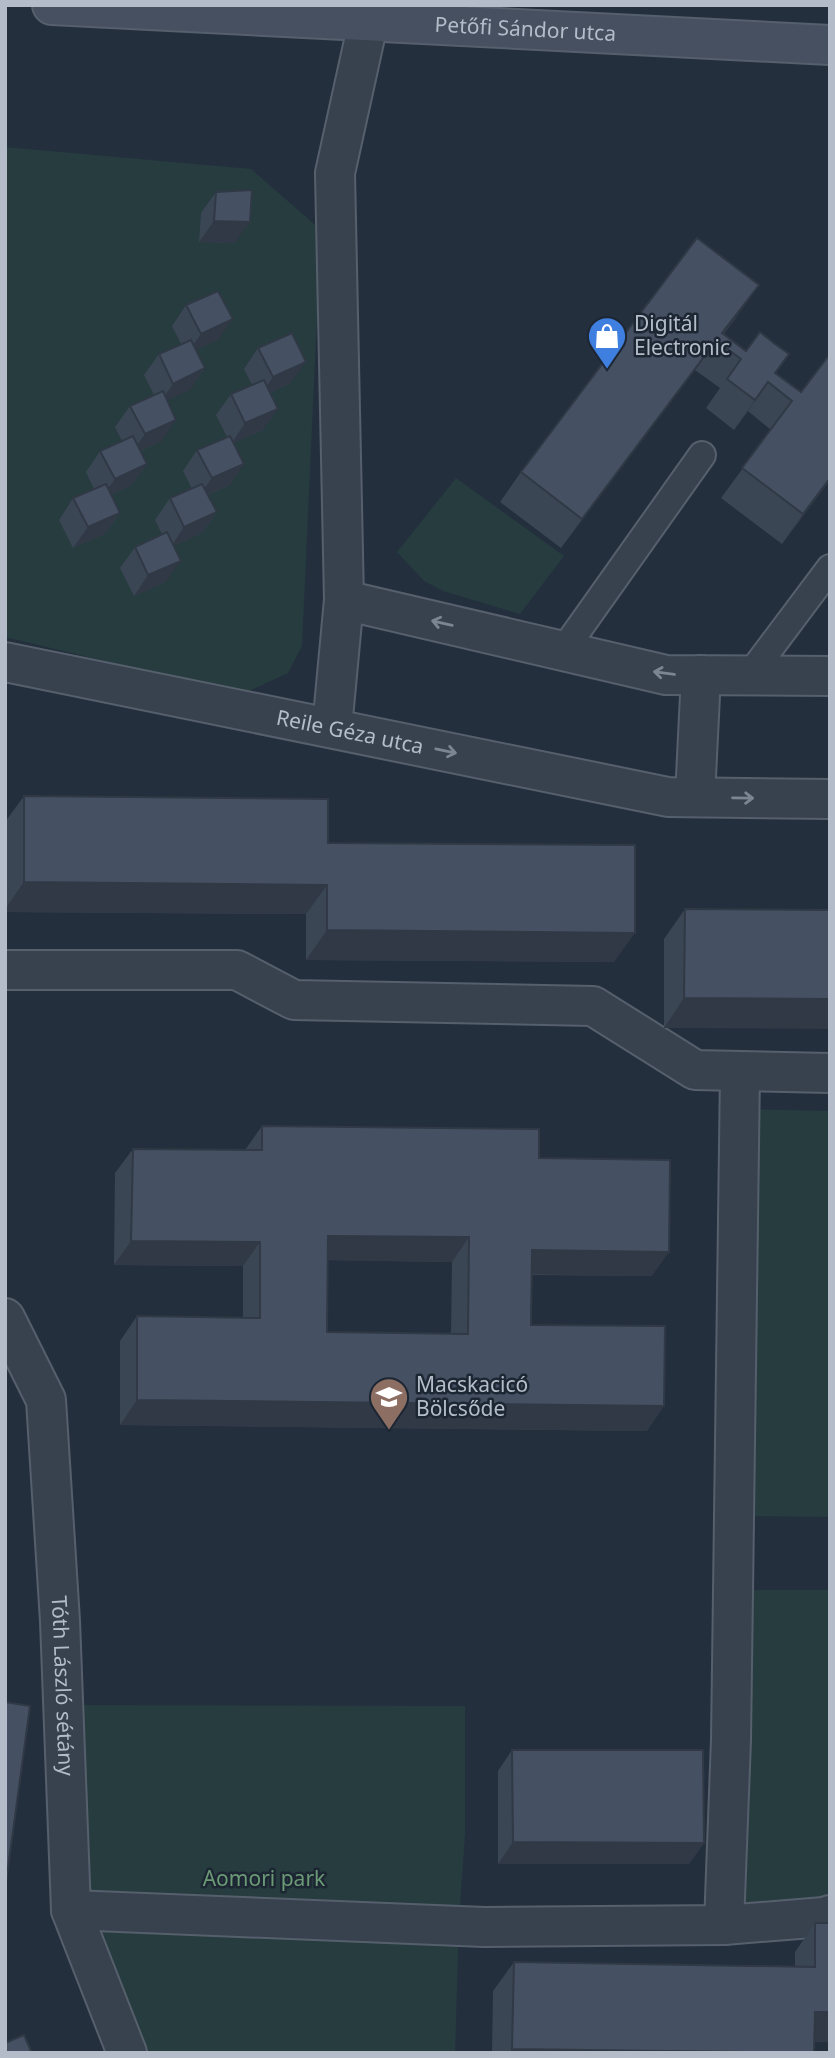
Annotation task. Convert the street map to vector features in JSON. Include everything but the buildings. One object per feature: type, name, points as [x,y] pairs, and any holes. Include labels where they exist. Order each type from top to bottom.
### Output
[{"type":"street","name":"Petőfi Sándor utca","points":[[52,5],[369,13],[520,31],[830,45]]},
{"type":"street","points":[[331,727],[344,600],[335,173],[369,13]]},
{"type":"street","points":[[344,600],[666,675],[830,676]]},
{"type":"street","name":"Reile Géza utca","points":[[5,662],[667,797],[830,799]]},
{"type":"street","points":[[695,797],[701,675]]},
{"type":"street","points":[[5,970],[237,970],[294,1000],[593,1006],[695,1070],[830,1073]]},
{"type":"street","points":[[724,1925],[731,1740],[740,1072]]},
{"type":"street","name":"Tóth László sétány","points":[[5,1318],[46,1400],[60,1621],[71,1910],[127,2053]]},
{"type":"street","points":[[71,1910],[484,1927],[724,1925],[830,1915]]},
{"type":"lane","points":[[563,651],[702,455]]},
{"type":"lane","points":[[749,676],[830,568]]},
{"type":"green space","points":[[5,147],[251,169],[321,230],[302,646],[288,673],[249,691],[220,689],[5,637]]},
{"type":"green space","points":[[456,478],[564,556],[520,614],[443,591],[424,581],[397,552]]},
{"type":"green space","points":[[740,1109],[830,1111],[830,1517],[734,1516]]},
{"type":"green space","points":[[732,1590],[830,1590],[830,1915],[724,1925]]},
{"type":"green space","name":"Aomori park","points":[[62,1705],[465,1706],[465,1834],[455,2053],[127,2053],[71,1910]]},
{"type":"place","name":"Digitál Electronic","points":[[607,370]]},
{"type":"place","name":"Macskacicó Bölcsőde","points":[[389,1431]]}]
